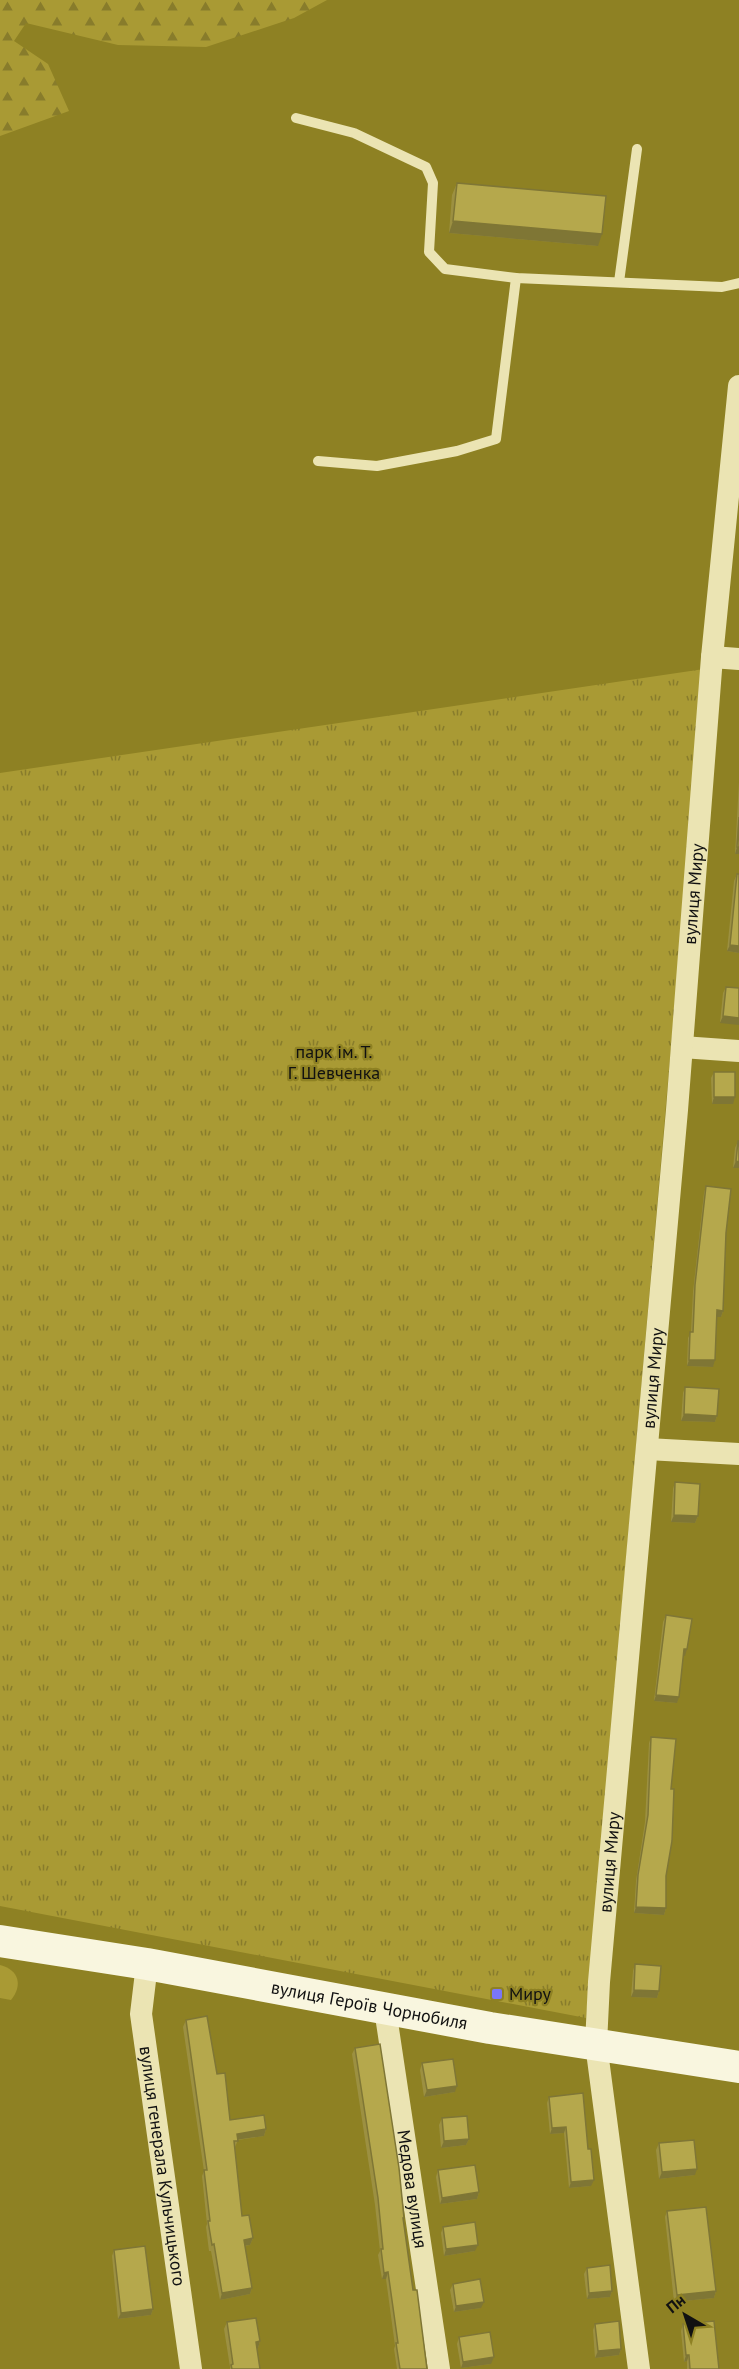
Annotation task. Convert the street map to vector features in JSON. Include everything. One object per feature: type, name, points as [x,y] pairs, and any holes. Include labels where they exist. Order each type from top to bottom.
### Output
[{"type":"street","name":"вулиця Миру","points":[[639,2369],[596,2044],[599,1982],[682,1047],[712,657],[739,386]]},
{"type":"street","points":[[712,657],[739,659]]},
{"type":"street","points":[[682,1047],[739,1051]]},
{"type":"street","points":[[647,1449],[739,1454]]},
{"type":"street","name":"вулиця Героїв Чорнобиля","points":[[0,1941],[147,1964],[385,2009],[739,2067]]},
{"type":"street","name":"вулиця генерала Кульчицького","points":[[147,1964],[141,2014],[191,2369]]},
{"type":"street","name":"Медова вулиця","points":[[385,2009],[439,2369]]},
{"type":"lane","points":[[296,118],[354,133],[426,168],[433,183],[429,252],[446,269],[516,278],[722,287],[739,283]]},
{"type":"lane","points":[[619,282],[637,149]]},
{"type":"lane","points":[[318,461],[378,466],[457,452],[496,439],[516,278]]},
{"type":"green space","points":[[0,0],[327,0],[294,18],[206,47],[118,45],[26,23],[14,41],[48,64],[69,111],[0,136]]},
{"type":"green space","name":"парк ім. Т. Г. Шевченка","points":[[704,669],[586,2018],[0,1906],[0,773]]},
{"type":"green space","points":[[0,1965],[11,1970],[17,1979],[17,1989],[11,2000],[0,1998]]},
{"type":"building","points":[[457,183],[606,196],[602,234],[453,221]]},
{"type":"building","points":[[739,817],[739,847],[737,847]]},
{"type":"building","points":[[737,874],[739,874],[739,946],[730,945]]},
{"type":"building","points":[[726,987],[739,988],[739,1018],[723,1016]]},
{"type":"building","points":[[714,1072],[735,1072],[735,1097],[714,1097]]},
{"type":"building","points":[[739,1141],[739,1162],[736,1161]]},
{"type":"building","points":[[706,1186],[731,1189],[726,1233],[723,1311],[717,1310],[715,1360],[689,1360],[690,1332],[693,1332],[695,1285]]},
{"type":"building","points":[[685,1387],[719,1389],[717,1416],[684,1414]]},
{"type":"building","points":[[675,1482],[700,1484],[698,1516],[674,1515]]},
{"type":"building","points":[[666,1615],[692,1619],[687,1649],[684,1649],[679,1697],[656,1695]]},
{"type":"building","points":[[651,1737],[676,1739],[671,1789],[674,1789],[672,1841],[666,1876],[666,1908],[636,1907],[638,1875],[648,1815]]},
{"type":"building","points":[[635,1964],[661,1966],[659,1991],[634,1990]]},
{"type":"building","points":[[207,2016],[217,2074],[225,2073],[230,2120],[264,2115],[266,2129],[237,2134],[238,2141],[234,2141],[242,2216],[249,2215],[253,2238],[244,2240],[252,2288],[222,2293],[208,2221],[210,2221],[204,2170],[207,2170],[186,2020]]},
{"type":"building","points":[[380,2044],[399,2168],[413,2290],[417,2290],[427,2369],[400,2369],[388,2272],[384,2273],[378,2198],[355,2048]]},
{"type":"building","points":[[453,2059],[457,2086],[427,2090],[422,2063]]},
{"type":"building","points":[[583,2093],[588,2149],[591,2149],[594,2180],[571,2182],[566,2127],[552,2128],[549,2097]]},
{"type":"building","points":[[467,2116],[469,2139],[444,2141],[442,2118]]},
{"type":"building","points":[[694,2140],[697,2169],[662,2172],[659,2143]]},
{"type":"building","points":[[475,2165],[479,2192],[442,2198],[438,2170]]},
{"type":"building","points":[[706,2207],[716,2291],[677,2295],[667,2211]]},
{"type":"building","points":[[475,2222],[478,2245],[446,2249],[443,2227]]},
{"type":"building","points":[[145,2246],[153,2309],[121,2313],[114,2250]]},
{"type":"building","points":[[610,2265],[612,2291],[589,2293],[587,2268]]},
{"type":"building","points":[[480,2279],[484,2302],[456,2306],[453,2284]]},
{"type":"building","points":[[256,2318],[260,2341],[256,2342],[260,2369],[232,2369],[227,2322]]},
{"type":"building","points":[[619,2321],[621,2349],[598,2351],[595,2324]]},
{"type":"building","points":[[714,2321],[719,2369],[690,2369],[689,2355],[686,2355],[683,2324]]},
{"type":"building","points":[[490,2332],[494,2357],[463,2362],[459,2337]]},
{"type":"place","name":"Миру","points":[[497,1994]]}]
